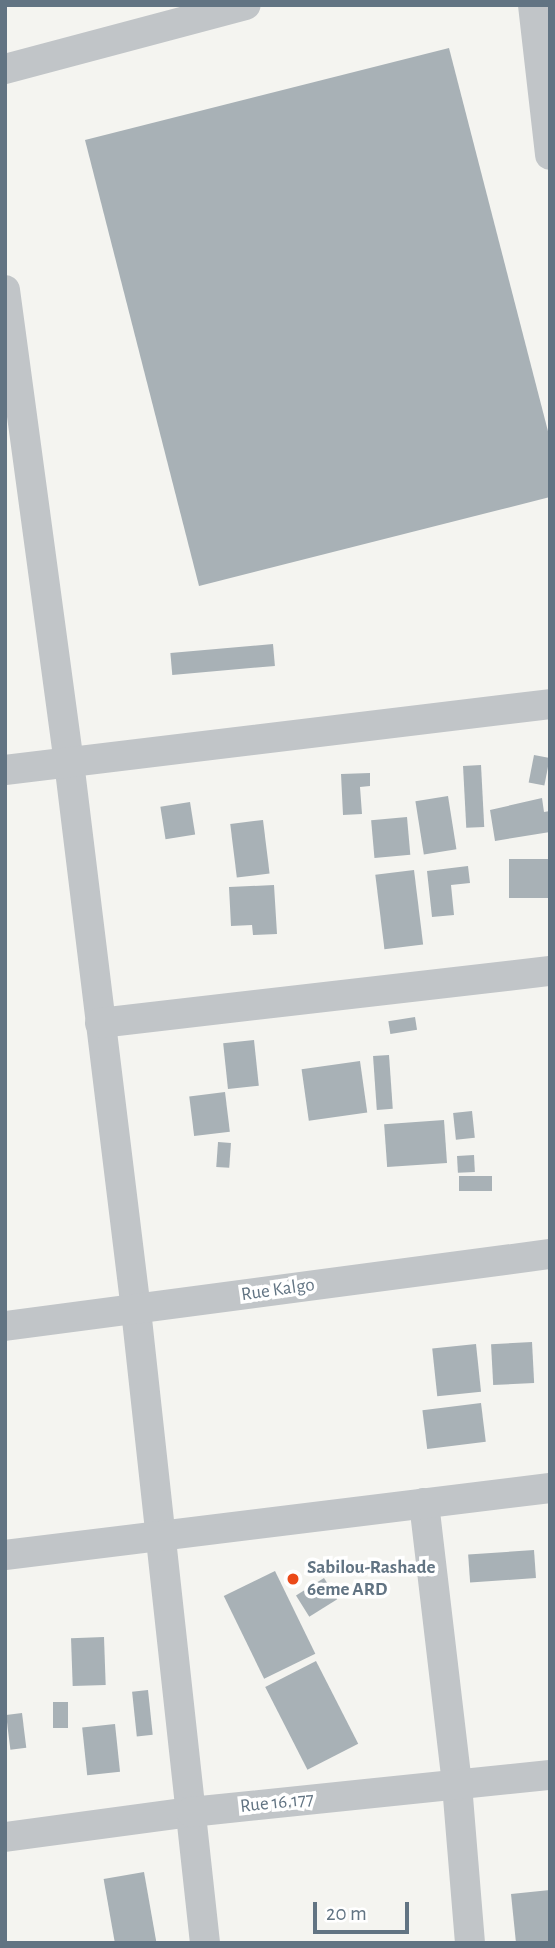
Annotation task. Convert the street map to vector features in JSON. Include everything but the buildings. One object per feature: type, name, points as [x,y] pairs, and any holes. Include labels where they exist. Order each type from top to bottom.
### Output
[{"type":"street","points":[[5,69],[246,5]]},
{"type":"street","points":[[533,5],[550,155]]},
{"type":"street","points":[[5,290],[69,762],[136,1310],[205,1943]]},
{"type":"street","points":[[5,770],[550,704]]},
{"type":"street","points":[[100,1023],[550,971]]},
{"type":"street","name":"Rue Kalgo","points":[[5,1326],[550,1254]]},
{"type":"street","points":[[5,1555],[550,1488]]},
{"type":"street","points":[[424,1503],[457,1785],[470,1943]]},
{"type":"street","name":"Rue 16.177","points":[[5,1837],[191,1812],[550,1775]]},
{"type":"place","name":"Sabilou-Rashade 6eme ARD","points":[[293,1579]]}]
